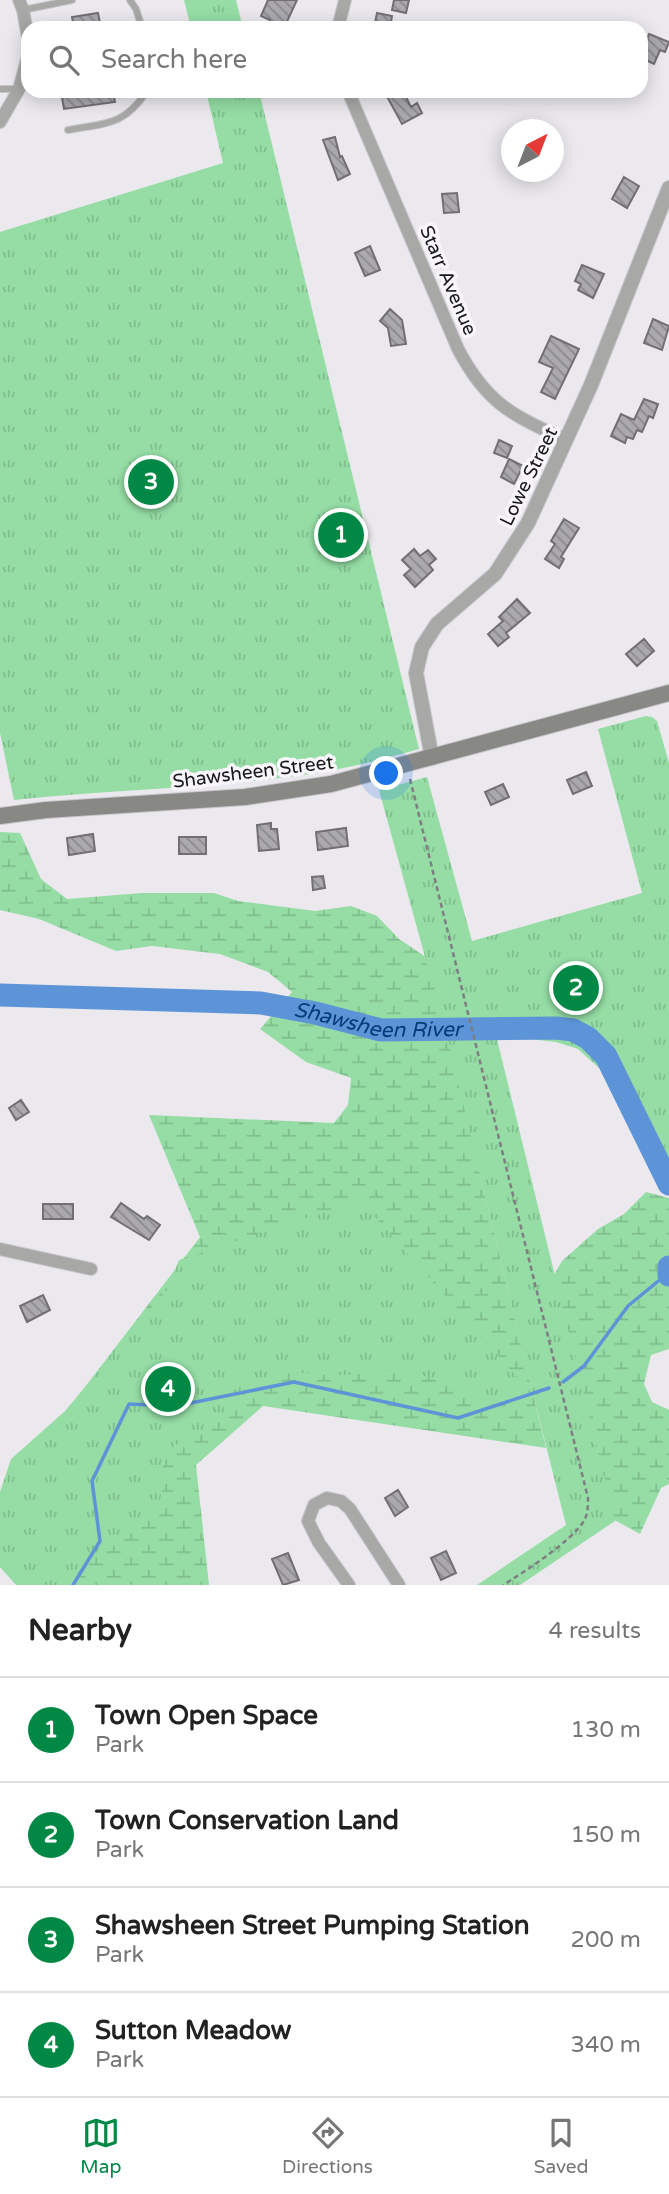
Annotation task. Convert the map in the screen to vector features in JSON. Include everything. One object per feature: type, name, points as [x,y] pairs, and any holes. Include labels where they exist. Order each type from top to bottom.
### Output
[{"type":"main road","name":"Shawsheen Street","points":[[0,816],[283,793],[331,784],[668,697]]},
{"type":"street","points":[[340,21],[345,0]]},
{"type":"street","points":[[0,122],[21,81]]},
{"type":"street","name":"Starr Avenue","points":[[351,98],[471,373],[487,393],[511,413],[566,440]]},
{"type":"street","name":"Lowe Street","points":[[432,758],[416,674],[422,647],[434,628],[486,583],[503,564],[528,523],[591,386],[669,188]]},
{"type":"street","points":[[0,1249],[91,1269]]},
{"type":"street","points":[[349,1585],[319,1543],[308,1521],[311,1510],[323,1499],[336,1499],[350,1509],[400,1585]]},
{"type":"lane","points":[[21,5],[72,0]]},
{"type":"lane","points":[[130,0],[140,21]]},
{"type":"lane","points":[[0,89],[19,89]]},
{"type":"lane","points":[[68,130],[110,123],[125,117],[142,98]]},
{"type":"path","points":[[407,765],[588,1498],[587,1511],[581,1525],[549,1553],[503,1585]]},
{"type":"green space","points":[[184,0],[236,0],[241,21],[189,21]]},
{"type":"green space","points":[[208,98],[261,98],[419,749],[346,768],[283,778],[14,800],[0,733],[0,232],[223,163]]},
{"type":"green space","points":[[646,716],[657,721],[669,763],[669,1174],[630,1109],[623,1090],[578,1049],[556,1042],[496,1035],[615,1521],[520,1585],[477,1585],[566,1525],[534,1398],[518,1403],[487,1401],[404,1371],[340,1375],[291,1373],[262,1382],[209,1427],[171,1449],[163,1461],[161,1495],[151,1516],[132,1534],[83,1568],[78,1573],[75,1585],[16,1585],[0,1567],[0,1492],[11,1459],[65,1411],[167,1290],[179,1260],[360,1200],[533,1395],[446,1033],[379,790],[427,777],[472,941],[642,893],[598,729]]},
{"type":"green space","points":[[0,832],[20,833],[41,879],[67,899],[142,893],[214,893],[238,901],[315,911],[351,906],[377,916],[399,939],[432,961],[546,1448],[263,1406],[196,1465],[209,1585],[26,1585],[49,1434],[200,1237],[149,1115],[334,1123],[348,1105],[351,1078],[306,1062],[260,1029],[292,992],[268,972],[220,954],[152,946],[116,951],[39,919],[0,910]]},
{"type":"green space","points":[[646,1192],[669,1198],[669,1349],[651,1355],[644,1384],[652,1402],[669,1410],[669,1484],[661,1488],[640,1534],[607,1516],[546,1289],[562,1261],[598,1229],[624,1214]]},
{"type":"building","points":[[268,0],[297,0],[287,21],[270,21],[261,16]]},
{"type":"building","points":[[394,0],[409,0],[406,13],[392,10]]},
{"type":"building","points":[[98,13],[100,21],[73,21],[72,17]]},
{"type":"building","points":[[377,13],[392,16],[391,21],[375,21]]},
{"type":"building","points":[[649,34],[669,42],[665,52],[660,50],[654,64],[648,61]]},
{"type":"building","points":[[62,98],[114,98],[115,102],[64,109]]},
{"type":"building","points":[[388,98],[406,98],[411,107],[417,103],[422,113],[402,124]]},
{"type":"building","points":[[335,137],[340,157],[342,156],[350,174],[338,180],[323,140]]},
{"type":"building","points":[[624,177],[639,186],[627,208],[612,199]]},
{"type":"building","points":[[457,193],[459,212],[444,213],[442,194]]},
{"type":"building","points":[[370,246],[380,270],[365,276],[355,253]]},
{"type":"building","points":[[582,265],[604,274],[593,298],[578,290],[581,284],[575,281]]},
{"type":"building","points":[[390,309],[402,320],[406,344],[391,346],[388,328],[380,321]]},
{"type":"building","points":[[653,319],[669,326],[662,350],[644,343]]},
{"type":"building","points":[[551,336],[579,349],[555,399],[541,392],[553,368],[539,362]]},
{"type":"building","points":[[644,399],[658,404],[653,418],[649,416],[642,432],[637,430],[633,439],[627,437],[625,443],[611,436],[621,414],[634,420]]},
{"type":"building","points":[[499,440],[512,446],[507,458],[494,453]]},
{"type":"building","points":[[509,459],[523,466],[514,484],[501,477]]},
{"type":"building","points":[[564,519],[579,528],[561,557],[564,559],[559,568],[545,559],[555,544],[551,541]]},
{"type":"building","points":[[414,549],[420,556],[428,550],[436,559],[429,565],[433,570],[415,587],[404,575],[411,569],[402,560]]},
{"type":"building","points":[[517,599],[530,613],[506,633],[509,637],[498,646],[488,634],[503,621],[499,617]]},
{"type":"building","points":[[644,639],[654,651],[637,666],[626,654]]},
{"type":"building","points":[[586,772],[592,786],[573,794],[567,780]]},
{"type":"building","points":[[503,784],[509,797],[491,805],[485,792]]},
{"type":"building","points":[[271,823],[271,829],[277,829],[279,849],[259,851],[257,825]]},
{"type":"building","points":[[346,828],[348,846],[318,850],[316,832]]},
{"type":"building","points":[[93,834],[95,851],[69,855],[67,838]]},
{"type":"building","points":[[179,837],[206,837],[206,854],[179,854]]},
{"type":"building","points":[[323,876],[325,888],[313,890],[312,877]]},
{"type":"building","points":[[21,1100],[29,1112],[16,1120],[9,1108]]},
{"type":"building","points":[[121,1203],[144,1219],[147,1216],[160,1225],[149,1240],[111,1217]]},
{"type":"building","points":[[43,1204],[73,1204],[73,1219],[43,1219]]},
{"type":"building","points":[[43,1295],[50,1310],[27,1322],[20,1306]]},
{"type":"building","points":[[398,1490],[408,1507],[395,1516],[385,1498]]},
{"type":"building","points":[[446,1551],[456,1573],[441,1580],[431,1558]]},
{"type":"building","points":[[288,1553],[299,1580],[283,1585],[272,1559]]},
{"type":"waterway","name":"Shawsheen River","points":[[0,995],[261,1003],[381,1030],[573,1030],[588,1038],[606,1056],[669,1184]]},
{"type":"waterway","name":"Shawsheen River","points":[[669,1267],[669,1275]]},
{"type":"waterway","points":[[563,1382],[584,1366],[628,1306],[668,1273]]},
{"type":"waterway","points":[[73,1585],[100,1541],[92,1481],[129,1404],[176,1406],[294,1382],[458,1418],[549,1388]]},
{"type":"place","name":"Shawsheen Street Pumping Station","points":[[151,482]]},
{"type":"place","name":"Town Open Space","points":[[341,535]]},
{"type":"place","name":"Town Conservation Land","points":[[576,988]]},
{"type":"place","name":"Sutton Meadow","points":[[168,1389]]}]
